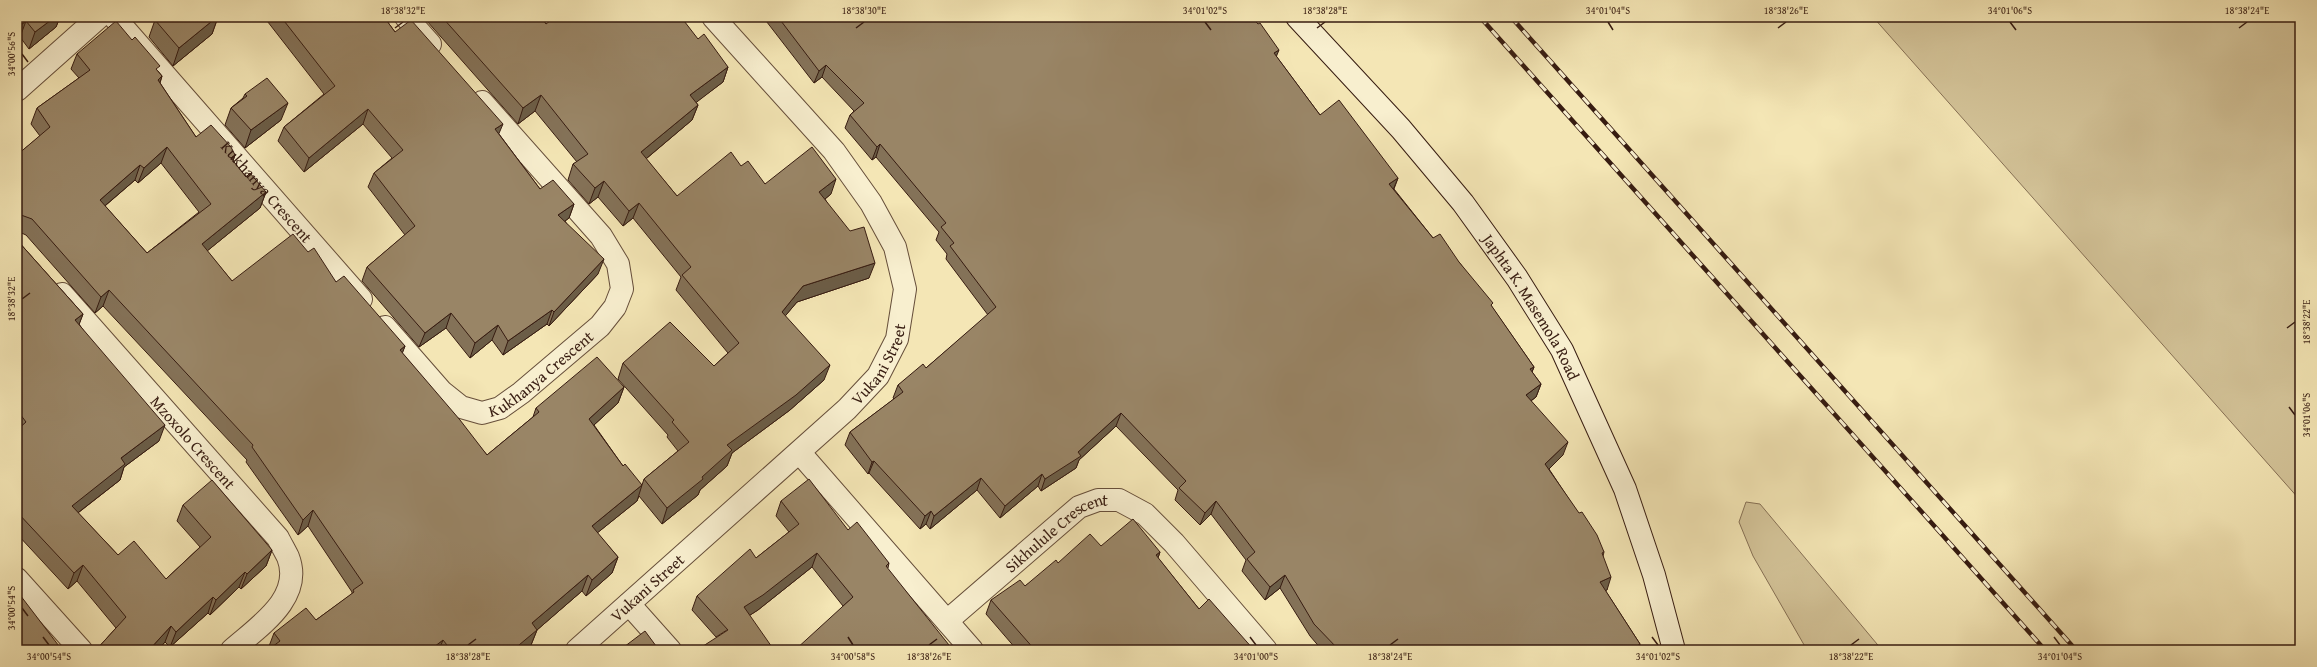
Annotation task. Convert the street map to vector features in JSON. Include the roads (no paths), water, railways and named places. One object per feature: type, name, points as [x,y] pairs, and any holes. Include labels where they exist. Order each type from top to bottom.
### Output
[{"type":"street","points":[[17,90],[99,17]]},
{"type":"street","name":"Kukhanya Crescent","points":[[114,17],[441,391],[461,407],[482,413],[500,408],[600,326],[615,307],[622,289],[618,264],[601,236],[469,88]]},
{"type":"street","points":[[406,17],[443,58]]},
{"type":"street","name":"Vukani Street","points":[[577,650],[800,453],[847,409],[878,376],[897,339],[905,289],[895,247],[871,203],[834,151],[713,17]]},
{"type":"street","name":"Japhta K. Masemola Road","points":[[1297,17],[1401,129],[1463,203],[1517,278],[1562,350],[1625,489],[1654,574],[1674,650]]},
{"type":"street","name":"Mzoxolo Crescent","points":[[48,279],[278,538],[289,558],[291,580],[286,596],[275,613],[232,650]]},
{"type":"street","points":[[800,453],[972,650]]},
{"type":"street","name":"Sikhulule Crescent","points":[[947,620],[1079,507],[1098,500],[1119,500],[1145,514],[1174,543],[1266,650]]},
{"type":"street","points":[[17,579],[81,650]]},
{"type":"street","points":[[628,604],[670,650]]},
{"type":"railway","points":[[1480,17],[2045,650]]},
{"type":"railway","points":[[1511,17],[2076,650]]}]
